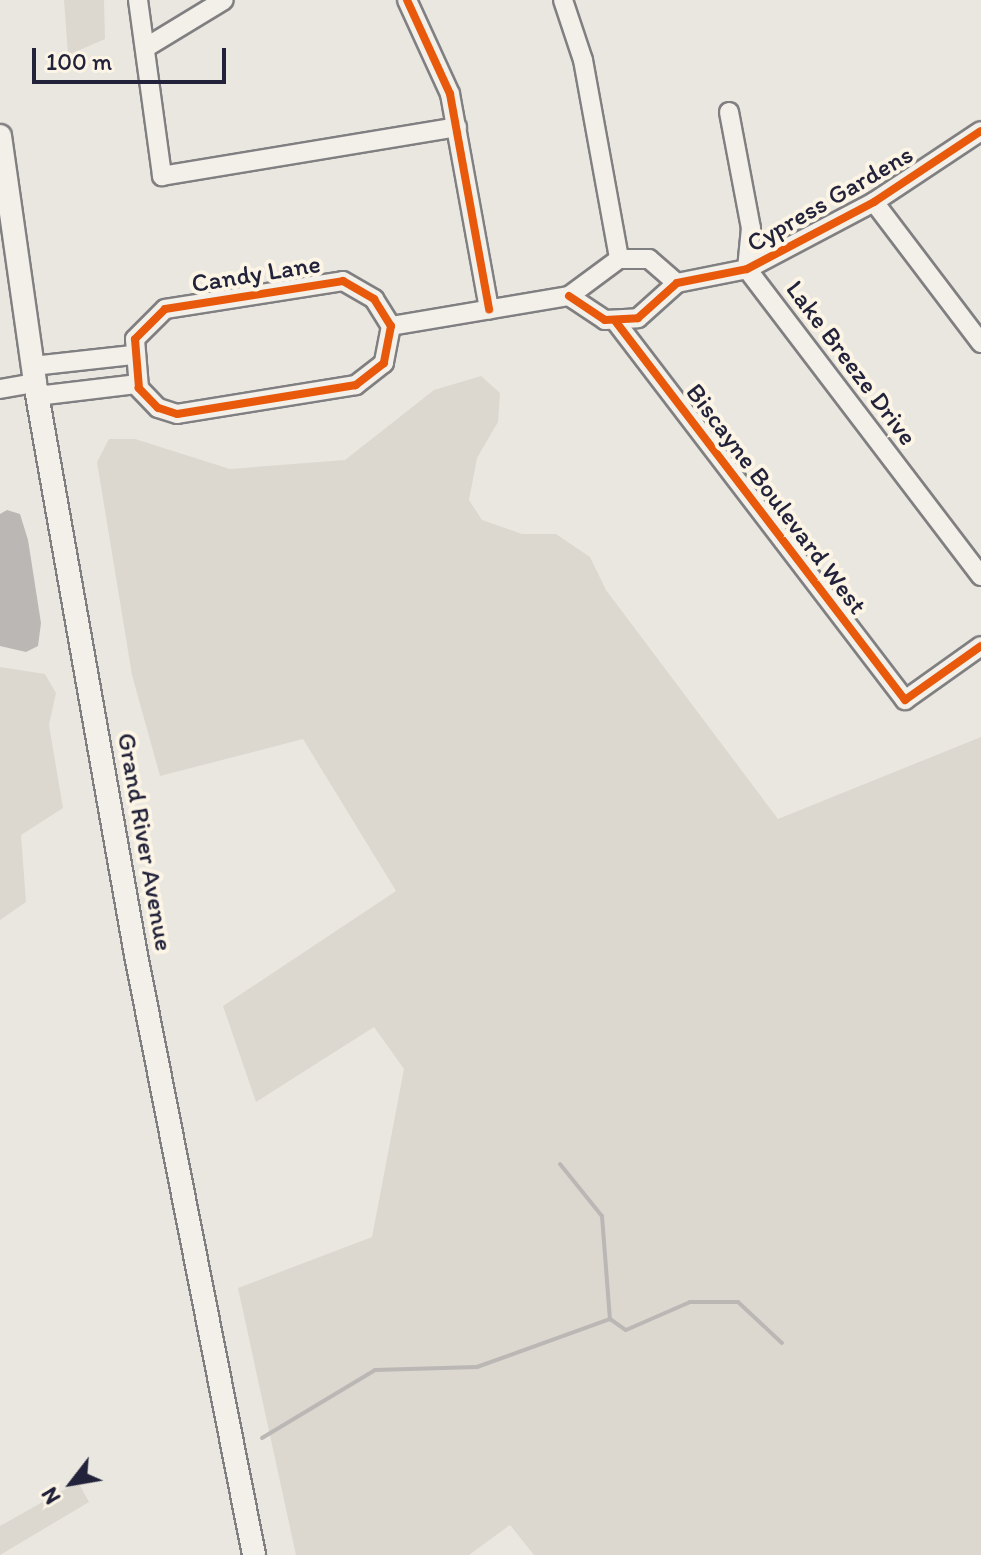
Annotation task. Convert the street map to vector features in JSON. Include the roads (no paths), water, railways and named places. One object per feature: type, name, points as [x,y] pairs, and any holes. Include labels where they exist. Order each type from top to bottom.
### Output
[{"type":"main road","name":"Grand River Avenue","points":[[0,136],[35,382],[162,1094],[254,1555]]},
{"type":"street","points":[[138,0],[162,176],[457,127]]},
{"type":"street","points":[[145,48],[224,0]]},
{"type":"street","points":[[407,0],[457,127],[489,309]]},
{"type":"street","points":[[563,0],[583,60],[619,259]]},
{"type":"street","points":[[729,112],[751,228],[747,269]]},
{"type":"street","name":"Cypress Gardens","points":[[677,283],[747,269],[874,202],[981,131]]},
{"type":"street","points":[[874,202],[981,343]]},
{"type":"street","points":[[0,389],[132,355],[138,384],[158,408],[177,414],[356,385],[384,363],[391,326],[569,296],[619,259],[649,259],[677,283],[656,308],[616,322],[588,313],[569,296]]},
{"type":"street","name":"Lake Breeze Drive","points":[[747,269],[981,576]]},
{"type":"street","name":"Candy Lane","points":[[132,355],[143,327],[165,309],[300,285],[343,281],[360,288],[391,326]]},
{"type":"street","name":"Biscayne Boulevard West","points":[[616,322],[905,700],[981,646]]},
{"type":"street","points":[[35,382],[138,384]]},
{"type":"waterway","points":[[560,1164],[602,1216],[610,1319]]},
{"type":"waterway","points":[[262,1438],[375,1370],[477,1367],[610,1319],[626,1330],[690,1302],[738,1302],[782,1343]]}]
